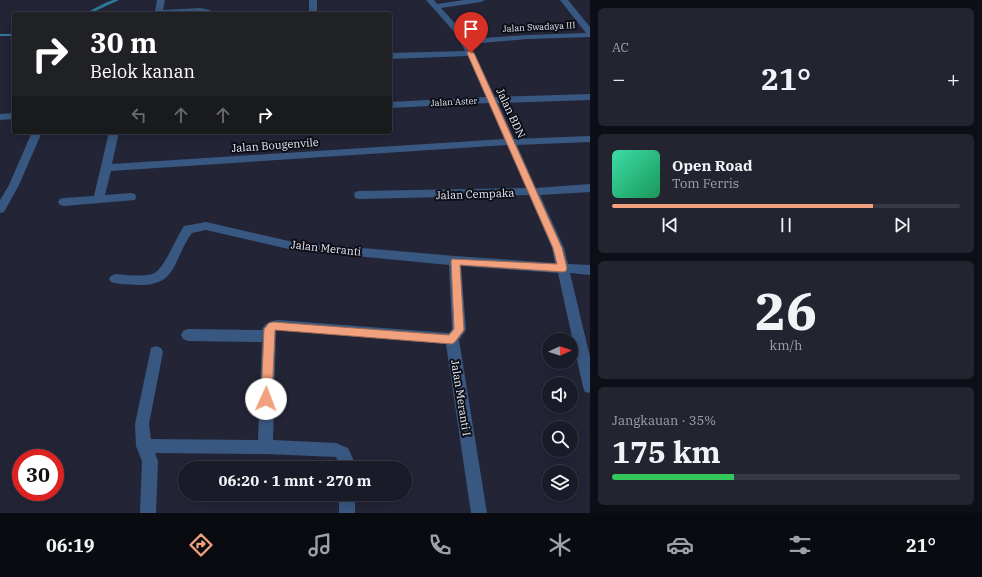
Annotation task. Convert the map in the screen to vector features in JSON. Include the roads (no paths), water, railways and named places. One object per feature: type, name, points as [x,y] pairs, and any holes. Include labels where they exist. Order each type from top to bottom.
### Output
[{"type":"street","points":[[161,0],[159,12],[200,10],[207,12]]},
{"type":"street","points":[[313,0],[313,12]]},
{"type":"street","points":[[433,3],[481,0]]},
{"type":"street","points":[[564,0],[590,32]]},
{"type":"street","name":"Jalan BDN","points":[[433,3],[465,42],[471,53],[558,248],[565,268],[590,387]]},
{"type":"street","name":"Jalan Swadaya III","points":[[465,42],[528,37],[590,35]]},
{"type":"street","points":[[392,56],[471,53]]},
{"type":"street","name":"Jalan Aster","points":[[392,105],[590,97]]},
{"type":"street","points":[[0,117],[12,116]]},
{"type":"street","points":[[0,209],[14,185],[36,134]]},
{"type":"street","points":[[99,199],[114,134]]},
{"type":"street","name":"Jalan Bougenvile","points":[[106,168],[511,142],[590,139]]},
{"type":"street","name":"Jalan Cempaka","points":[[359,196],[533,192],[590,188]]},
{"type":"street","points":[[64,202],[131,197]]},
{"type":"street","name":"Jalan Meranti","points":[[115,279],[148,280],[158,278],[166,270],[182,237],[188,229],[206,226],[293,246],[455,261],[590,270]]},
{"type":"street","name":"Jalan Meranti I","points":[[455,261],[459,330],[452,339],[479,513]]},
{"type":"street","points":[[265,447],[269,329],[273,326],[278,325],[452,339]]},
{"type":"street","points":[[188,335],[269,336]]},
{"type":"street","points":[[148,513],[150,461],[144,446],[142,424],[156,352]]},
{"type":"street","points":[[144,446],[265,447],[336,450],[343,453],[347,461]]},
{"type":"street","points":[[347,501],[347,513]]},
{"type":"waterway","points":[[90,12],[117,0]]},
{"type":"waterway","points":[[0,35],[12,35]]}]
